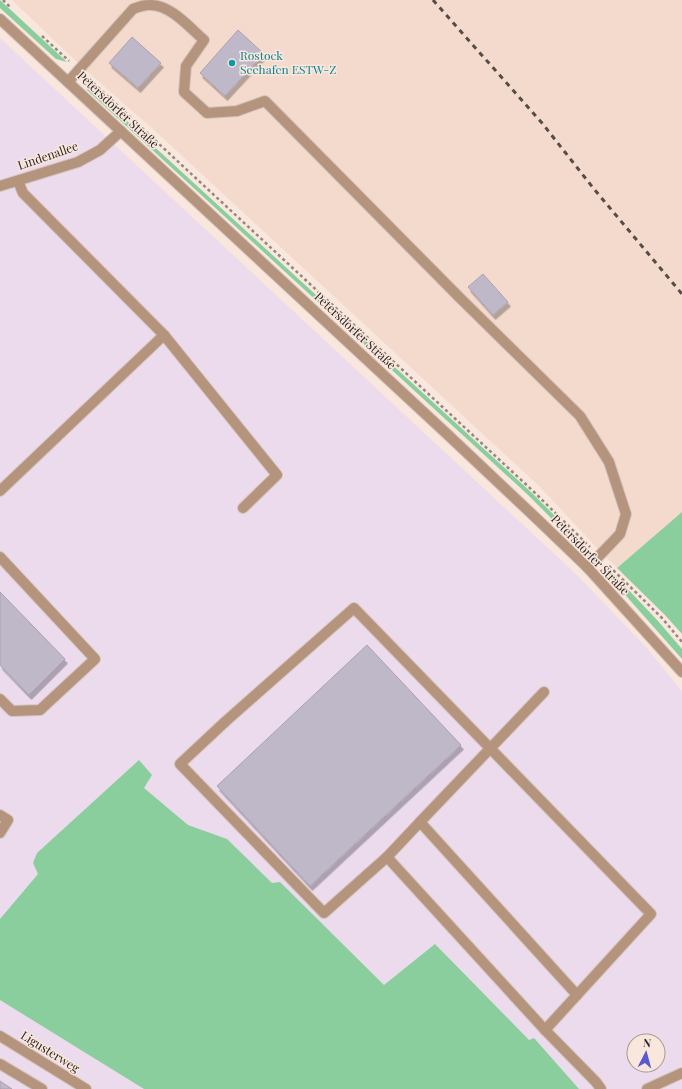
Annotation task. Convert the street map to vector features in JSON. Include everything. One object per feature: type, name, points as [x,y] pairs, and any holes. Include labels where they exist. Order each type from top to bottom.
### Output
[{"type":"street","points":[[68,82],[133,9],[148,4],[161,6],[175,14],[204,40],[186,66],[184,92],[206,113],[237,111],[266,101],[460,298],[580,416],[609,462],[626,514],[620,534],[586,567]]},
{"type":"street","name":"Petersdorfer Straße","points":[[0,19],[448,434],[586,567],[682,672]]},
{"type":"street","name":"Lindenallee","points":[[0,186],[78,162],[100,150],[121,131]]},
{"type":"street","points":[[18,181],[23,193],[164,335],[277,475],[242,508]]},
{"type":"street","points":[[0,491],[164,335]]},
{"type":"street","points":[[0,557],[95,659],[40,710],[12,711],[0,699]]},
{"type":"street","points":[[544,692],[490,749],[420,822],[387,857],[324,913],[180,764],[226,721],[354,608],[490,749],[651,914],[545,1030]]},
{"type":"street","points":[[0,815],[8,820],[0,833]]},
{"type":"street","points":[[420,822],[577,995]]},
{"type":"street","points":[[387,857],[601,1089]]},
{"type":"street","name":"Ligusterweg","points":[[0,1036],[70,1085],[86,1089]]},
{"type":"street","points":[[0,1064],[42,1089]]},
{"type":"street","points":[[647,1089],[682,1073]]},
{"type":"shaded area","points":[[12,0],[682,0],[682,512],[617,568],[539,486],[155,131],[82,67]]},
{"type":"shaded area","points":[[0,38],[578,576],[645,646],[682,691],[682,1089],[0,1089]]},
{"type":"green space","points":[[0,0],[67,62],[56,59],[0,8]]},
{"type":"green space","points":[[84,80],[147,140],[532,493],[594,555],[589,556],[527,494],[87,90]]},
{"type":"green space","points":[[682,512],[682,634],[665,615],[617,568]]},
{"type":"green space","points":[[605,565],[658,621],[682,649],[682,659],[604,571]]},
{"type":"green space","points":[[139,760],[152,775],[144,788],[188,825],[227,839],[272,883],[280,882],[384,985],[435,944],[529,1040],[534,1038],[579,1089],[144,1089],[0,1000],[0,919],[38,874],[33,863],[37,853]]},
{"type":"building","name":"Rostock Seehafen ESTW-Z","points":[[238,30],[264,54],[225,96],[200,73]]},
{"type":"building","points":[[132,37],[161,63],[138,88],[109,63]]},
{"type":"building","points":[[483,274],[508,302],[493,315],[468,287]]},
{"type":"building","points":[[0,592],[65,659],[29,695],[0,665]]},
{"type":"building","points":[[367,645],[461,745],[310,886],[217,786]]},
{"type":"building","points":[[0,1081],[12,1089],[0,1089]]},
{"type":"railway","points":[[433,0],[542,123],[594,189],[682,294]]},
{"type":"place","name":"Rostock Seehafen ESTW-Z","points":[[232,63]]}]
